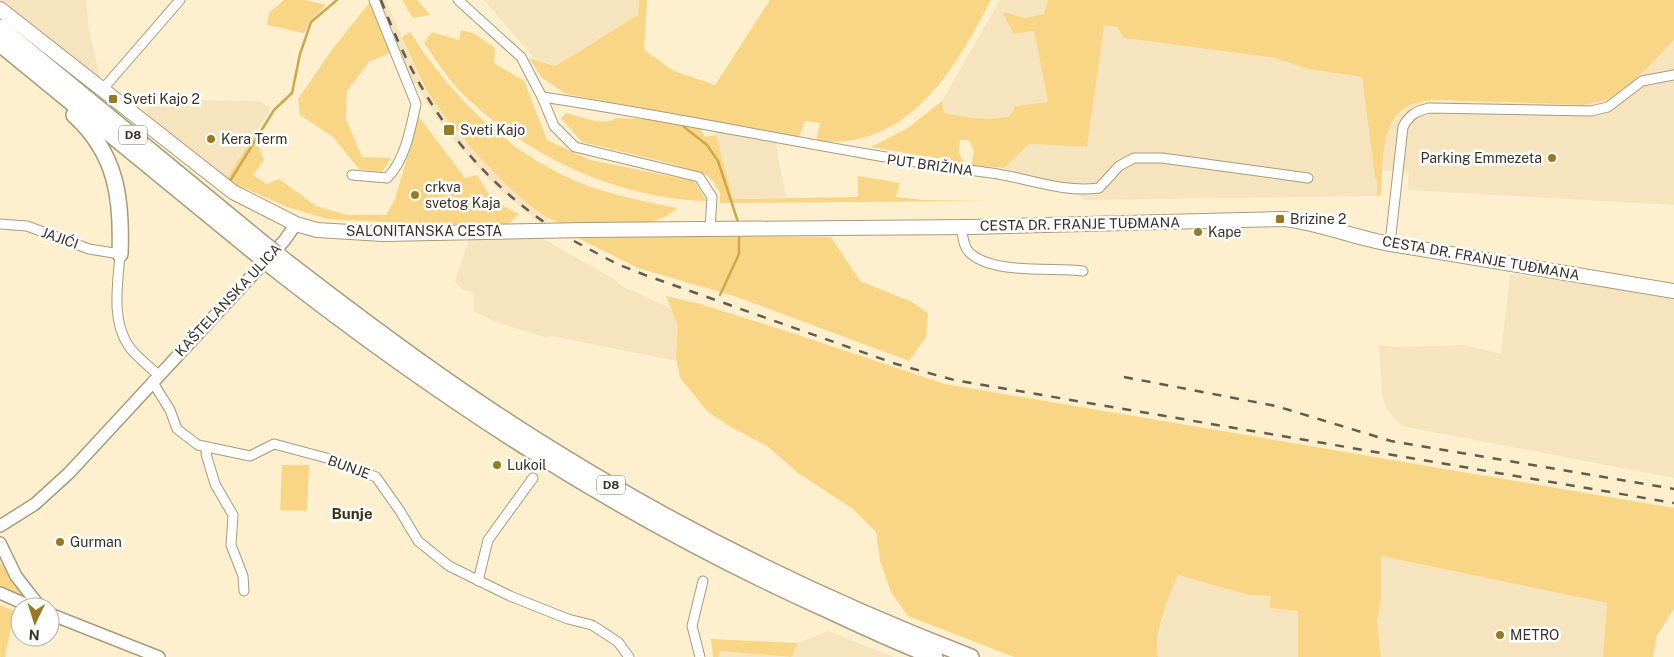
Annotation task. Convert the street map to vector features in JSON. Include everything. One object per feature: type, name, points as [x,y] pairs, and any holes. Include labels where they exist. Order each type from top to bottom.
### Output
[{"type":"highway","name":"D8","points":[[0,27],[259,248]]},
{"type":"highway","name":"D8","points":[[0,44],[259,248],[411,372],[528,450],[614,503],[690,544],[779,589],[935,657]]},
{"type":"highway","points":[[47,82],[49,93],[79,120],[107,159],[118,187],[120,203],[120,254]]},
{"type":"highway","name":"D8","points":[[279,264],[538,441],[621,491],[786,578],[971,657]]},
{"type":"main road","name":"SALONITANSKA CESTA","points":[[0,9],[233,192],[260,208],[296,224],[317,230],[383,234],[727,229]]},
{"type":"main road","name":"CESTA DR. FRANJE TUĐMANA","points":[[727,229],[962,227],[1284,219],[1304,221],[1390,244],[1674,291]]},
{"type":"street","points":[[102,90],[180,0]]},
{"type":"street","points":[[352,175],[374,179],[386,178],[394,171],[412,122],[416,104],[374,0]]},
{"type":"street","points":[[458,0],[521,57],[542,96],[554,126],[575,147],[699,177],[712,197],[710,229]]},
{"type":"street","points":[[1390,244],[1403,127],[1408,118],[1416,111],[1428,108],[1591,111],[1608,107],[1642,81],[1674,75]]},
{"type":"street","name":"PUT BRIŽINA","points":[[542,96],[670,117],[882,158],[1008,175],[1060,188],[1084,190],[1099,188],[1119,166],[1134,158],[1162,158],[1308,178]]},
{"type":"street","name":"JAJIĆI","points":[[0,224],[27,226],[89,249],[120,254]]},
{"type":"street","name":"KAŠTELANSKA ULICA","points":[[0,526],[49,493],[284,241],[296,224]]},
{"type":"street","points":[[962,227],[964,242],[970,253],[988,262],[1018,268],[1082,271]]},
{"type":"street","points":[[120,254],[117,305],[120,330],[128,346],[155,378]]},
{"type":"street","name":"BUNJE","points":[[155,378],[177,429],[188,440],[206,448],[250,456],[274,444],[334,460],[376,477],[418,541],[449,566],[535,606],[592,625],[618,642],[629,657]]},
{"type":"street","points":[[206,448],[207,460],[215,484],[233,515],[231,546],[243,576],[244,591]]},
{"type":"street","points":[[478,581],[488,540],[533,478]]},
{"type":"street","points":[[0,543],[16,576],[32,597]]},
{"type":"street","points":[[700,657],[692,626],[703,581]]},
{"type":"street","points":[[60,618],[160,657]]},
{"type":"shaded area","points":[[0,0],[86,0],[89,29],[101,82]]},
{"type":"shaded area","points":[[284,0],[305,0],[326,5],[309,22],[304,33],[267,25],[269,13]]},
{"type":"shaded area","points":[[377,0],[386,0],[415,68],[430,95],[458,134],[502,180],[534,207],[550,217],[543,226],[495,186],[448,134],[406,70]]},
{"type":"shaded area","points":[[402,0],[417,0],[430,15],[413,18]]},
{"type":"shaded area","points":[[484,0],[639,0],[638,15],[554,66],[533,57]]},
{"type":"shaded area","points":[[639,0],[647,0],[644,50],[674,71],[715,85],[770,0],[991,0],[977,27],[944,78],[924,101],[902,120],[877,133],[848,141],[816,141],[820,123],[805,121],[799,137],[566,94],[542,78],[529,58],[555,66],[638,15]]},
{"type":"shaded area","points":[[1000,0],[1048,0],[1044,14],[1025,18],[1006,12],[1003,14],[1014,34],[1034,31],[1048,102],[1015,106],[1010,116],[998,118],[973,120],[944,113],[942,101]]},
{"type":"shaded area","points":[[1048,0],[1674,0],[1674,40],[1628,87],[1606,100],[1584,105],[1432,100],[1414,104],[1402,111],[1393,121],[1387,134],[1384,148],[1381,195],[1376,196],[1378,182],[1375,178],[1362,77],[1308,69],[1275,58],[1124,38],[1117,27],[1104,25],[1087,147],[1029,144],[1004,168],[971,165],[974,152],[969,140],[960,140],[959,153],[964,163],[871,147],[908,128],[942,101],[944,113],[985,119],[1010,116],[1015,106],[1048,102],[1034,31],[1014,34],[1003,14],[1005,12],[1025,18],[1044,14]]},
{"type":"shaded area","points":[[371,1],[392,52],[369,62],[347,91],[346,119],[362,157],[391,158],[382,172],[359,169],[333,137],[300,115],[298,99],[334,47]]},
{"type":"shaded area","points":[[1103,25],[1117,27],[1124,38],[1276,58],[1308,69],[1362,77],[1375,178],[1378,182],[1376,196],[1084,200],[1080,195],[1012,181],[1004,168],[1029,144],[1087,147]]},
{"type":"shaded area","points":[[461,30],[475,34],[495,48],[494,63],[524,81],[547,140],[590,160],[694,181],[707,201],[673,199],[605,182],[572,169],[511,133],[483,112],[458,89],[424,43],[432,32],[459,40]]},
{"type":"shaded area","points":[[410,32],[427,57],[465,103],[510,142],[534,159],[560,174],[588,186],[621,196],[677,208],[663,218],[647,223],[578,226],[567,225],[551,219],[532,207],[512,190],[472,149],[430,95],[402,37]]},
{"type":"shaded area","points":[[1674,40],[1674,205],[1408,190],[1409,172],[1382,170],[1385,133],[1401,113],[1418,101],[1584,105],[1660,53]]},
{"type":"shaded area","points":[[170,100],[259,101],[271,108],[226,180],[140,115],[143,110]]},
{"type":"shaded area","points":[[566,113],[599,121],[616,118],[653,119],[698,126],[705,137],[716,135],[733,199],[858,197],[858,176],[900,183],[896,197],[923,200],[995,201],[720,203],[720,193],[713,181],[706,175],[673,164],[582,142],[561,118]]},
{"type":"shaded area","points":[[419,117],[465,178],[477,175],[493,201],[519,214],[508,224],[422,224],[327,219],[287,207],[226,180],[254,135],[264,160],[253,175],[267,184],[279,179],[316,206],[346,215],[386,215],[395,199]]},
{"type":"shaded area","points":[[714,128],[775,140],[786,197],[733,199]]},
{"type":"shaded area","points":[[664,236],[831,237],[860,281],[912,302],[928,313],[926,337],[909,361],[737,297],[638,268],[578,238]]},
{"type":"shaded area","points":[[540,237],[614,279],[621,286],[671,308],[678,326],[677,361],[551,336],[548,338],[495,322],[474,311],[474,293],[462,289],[455,281],[469,239]]},
{"type":"shaded area","points":[[1510,274],[1576,282],[1674,299],[1674,478],[1402,426],[1393,417],[1387,409],[1382,396],[1379,345],[1396,347],[1466,345],[1501,354]]},
{"type":"shaded area","points":[[666,296],[700,304],[786,331],[945,384],[1674,508],[1674,609],[1657,635],[1653,657],[1603,657],[1607,603],[1381,556],[1381,601],[1377,621],[1381,657],[1298,657],[1298,611],[1269,608],[1271,596],[1249,595],[1178,575],[1160,626],[1157,647],[1158,657],[1014,657],[908,616],[891,592],[880,561],[876,532],[853,509],[798,473],[767,446],[729,426],[708,412],[680,378],[676,357],[678,326]]},
{"type":"shaded area","points":[[282,465],[309,465],[307,511],[280,510]]},
{"type":"shaded area","points":[[1380,556],[1607,603],[1603,657],[1381,657],[1377,621],[1381,601]]},
{"type":"shaded area","points":[[0,562],[2,565],[23,596],[0,585]]},
{"type":"shaded area","points":[[1178,575],[1249,595],[1271,596],[1269,608],[1298,611],[1298,657],[1158,657],[1157,646],[1165,610]]},
{"type":"shaded area","points":[[0,605],[10,609],[10,631],[5,657],[0,657]]},
{"type":"shaded area","points":[[828,631],[894,657],[790,657],[798,643]]},
{"type":"shaded area","points":[[711,639],[798,643],[791,657],[719,651],[719,657],[713,657]]},
{"type":"shaded area","points":[[719,651],[790,657],[719,657]]},
{"type":"waterway","points":[[230,181],[274,110],[292,93],[300,54],[311,22],[337,0]]},
{"type":"waterway","points":[[684,127],[707,145],[718,161],[739,225]]},
{"type":"waterway","points":[[720,295],[739,254],[739,233]]},
{"type":"railway","points":[[381,0],[410,65],[445,124],[489,176],[515,200],[544,222]]},
{"type":"railway","points":[[574,241],[617,264],[645,275],[896,364],[954,380],[1674,503]]},
{"type":"railway","points":[[1124,377],[1276,406],[1391,441],[1674,489]]},
{"type":"place","name":"Sveti Kajo 2","points":[[113,99]]},
{"type":"place","name":"Sveti Kajo","points":[[449,130]]},
{"type":"place","name":"Kera Term","points":[[211,139]]},
{"type":"place","name":"Parking Emmezeta","points":[[1552,158]]},
{"type":"place","name":"crkva svetog Kaja","points":[[415,195]]},
{"type":"place","name":"Brizine 2","points":[[1280,219]]},
{"type":"place","name":"Kape","points":[[1198,232]]},
{"type":"place","name":"Lukoil","points":[[497,465]]},
{"type":"place","name":"Gurman","points":[[60,542]]},
{"type":"place","name":"METRO","points":[[1500,635]]},
{"type":"district","name":"Bunje","points":[[352,513]]}]
